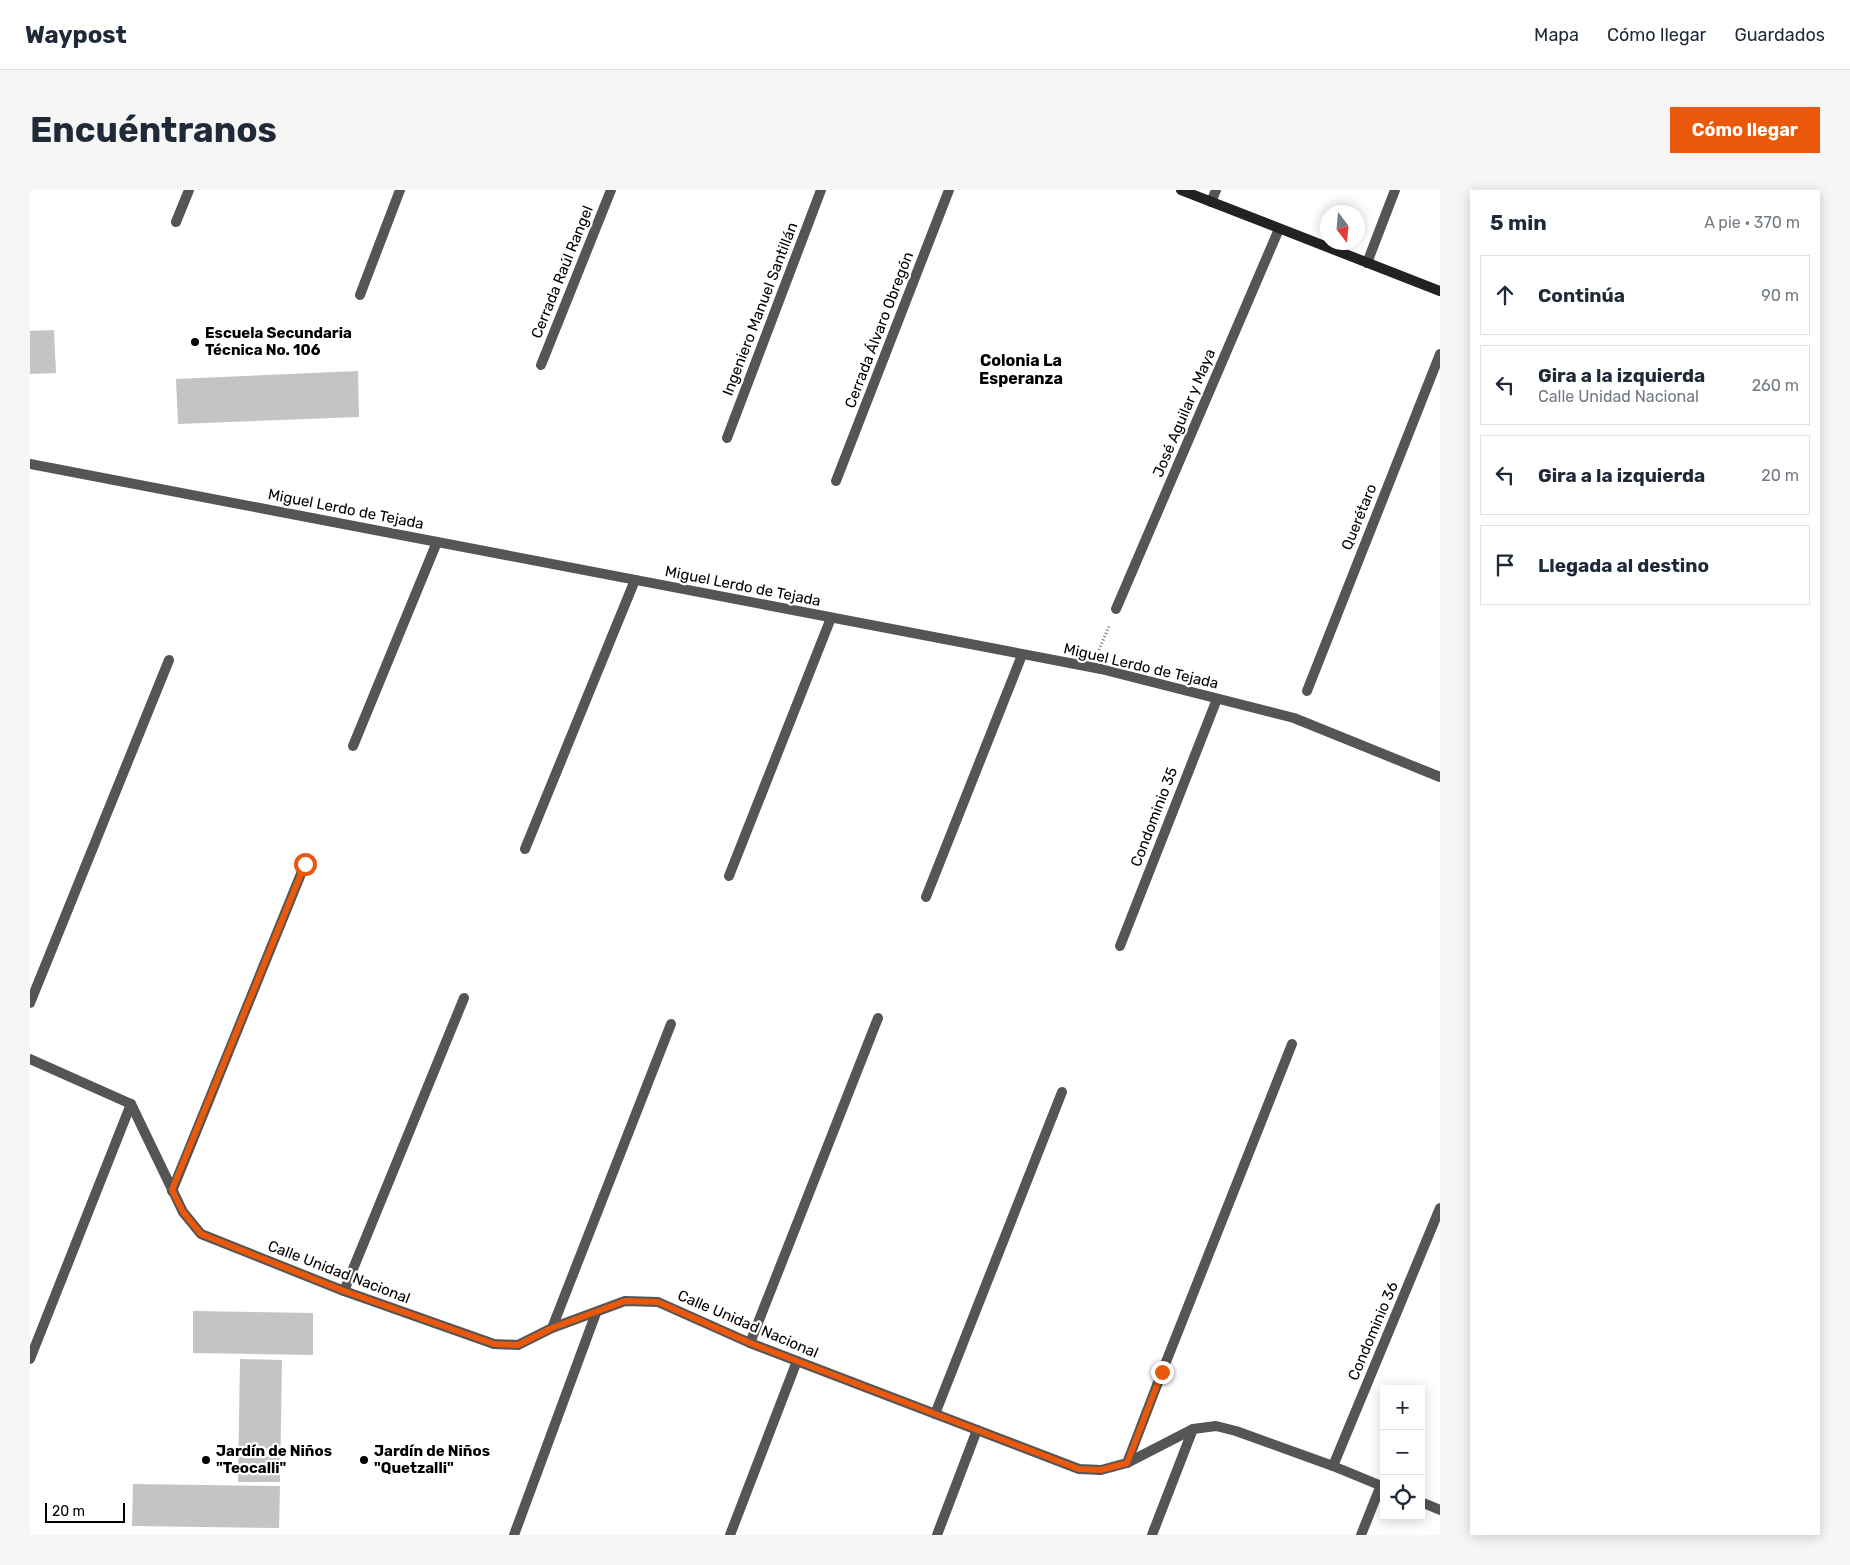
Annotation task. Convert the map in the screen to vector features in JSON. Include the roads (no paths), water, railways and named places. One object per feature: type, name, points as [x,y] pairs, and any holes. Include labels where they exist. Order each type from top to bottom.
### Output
[{"type":"street","points":[[176,222],[189,190]]},
{"type":"street","points":[[360,295],[400,190]]},
{"type":"street","name":"Cerrada Raúl Rangel","points":[[541,365],[611,190]]},
{"type":"street","name":"Ingeniero Manuel Santillán","points":[[727,438],[821,190]]},
{"type":"street","name":"Cerrada Álvaro Obregón","points":[[836,481],[949,190]]},
{"type":"street","points":[[1181,190],[1440,291]]},
{"type":"street","points":[[1211,202],[1216,190]]},
{"type":"street","points":[[1367,263],[1395,190]]},
{"type":"street","name":"José Aguilar y Maya","points":[[1116,609],[1279,229]]},
{"type":"street","name":"Querétaro","points":[[1306,691],[1440,354]]},
{"type":"street","name":"Miguel Lerdo de Tejada","points":[[30,464],[1092,668],[1294,718],[1440,777]]},
{"type":"street","points":[[353,746],[437,542]]},
{"type":"street","points":[[525,849],[635,580]]},
{"type":"street","points":[[729,876],[831,618]]},
{"type":"street","points":[[926,897],[1022,655]]},
{"type":"street","points":[[30,1003],[169,660]]},
{"type":"street","name":"Condominio 35","points":[[1120,946],[1217,698]]},
{"type":"street","points":[[172,1190],[305,864]]},
{"type":"street","points":[[344,1291],[464,998]]},
{"type":"street","points":[[750,1343],[878,1018]]},
{"type":"street","points":[[552,1328],[671,1024]]},
{"type":"street","points":[[1127,1463],[1292,1044]]},
{"type":"street","points":[[30,1059],[131,1104],[30,1359]]},
{"type":"street","points":[[935,1414],[1062,1092]]},
{"type":"street","name":"Calle Unidad Nacional","points":[[131,1104],[183,1212],[201,1234],[344,1291],[494,1344],[518,1345],[552,1328],[625,1301],[658,1302],[750,1343],[1079,1469],[1101,1470],[1127,1463],[1194,1429],[1216,1426],[1236,1431],[1333,1466],[1380,1485]]},
{"type":"street","name":"Condominio 36","points":[[1333,1466],[1440,1208]]},
{"type":"street","points":[[514,1535],[596,1313]]},
{"type":"street","points":[[730,1535],[797,1361]]},
{"type":"street","points":[[1152,1535],[1194,1429]]},
{"type":"street","points":[[937,1535],[977,1430]]},
{"type":"street","points":[[1361,1535],[1380,1491]]},
{"type":"street","points":[[1425,1504],[1440,1510]]},
{"type":"place","name":"Escuela Secundaria Técnica No. 106","points":[[195,342]]},
{"type":"place","name":"Jardín de Niños \"Teocalli\"","points":[[206,1460]]},
{"type":"place","name":"Jardín de Niños \"Quetzalli\"","points":[[364,1460]]},
{"type":"district","name":"Colonia La Esperanza","points":[[1021,369]]}]
